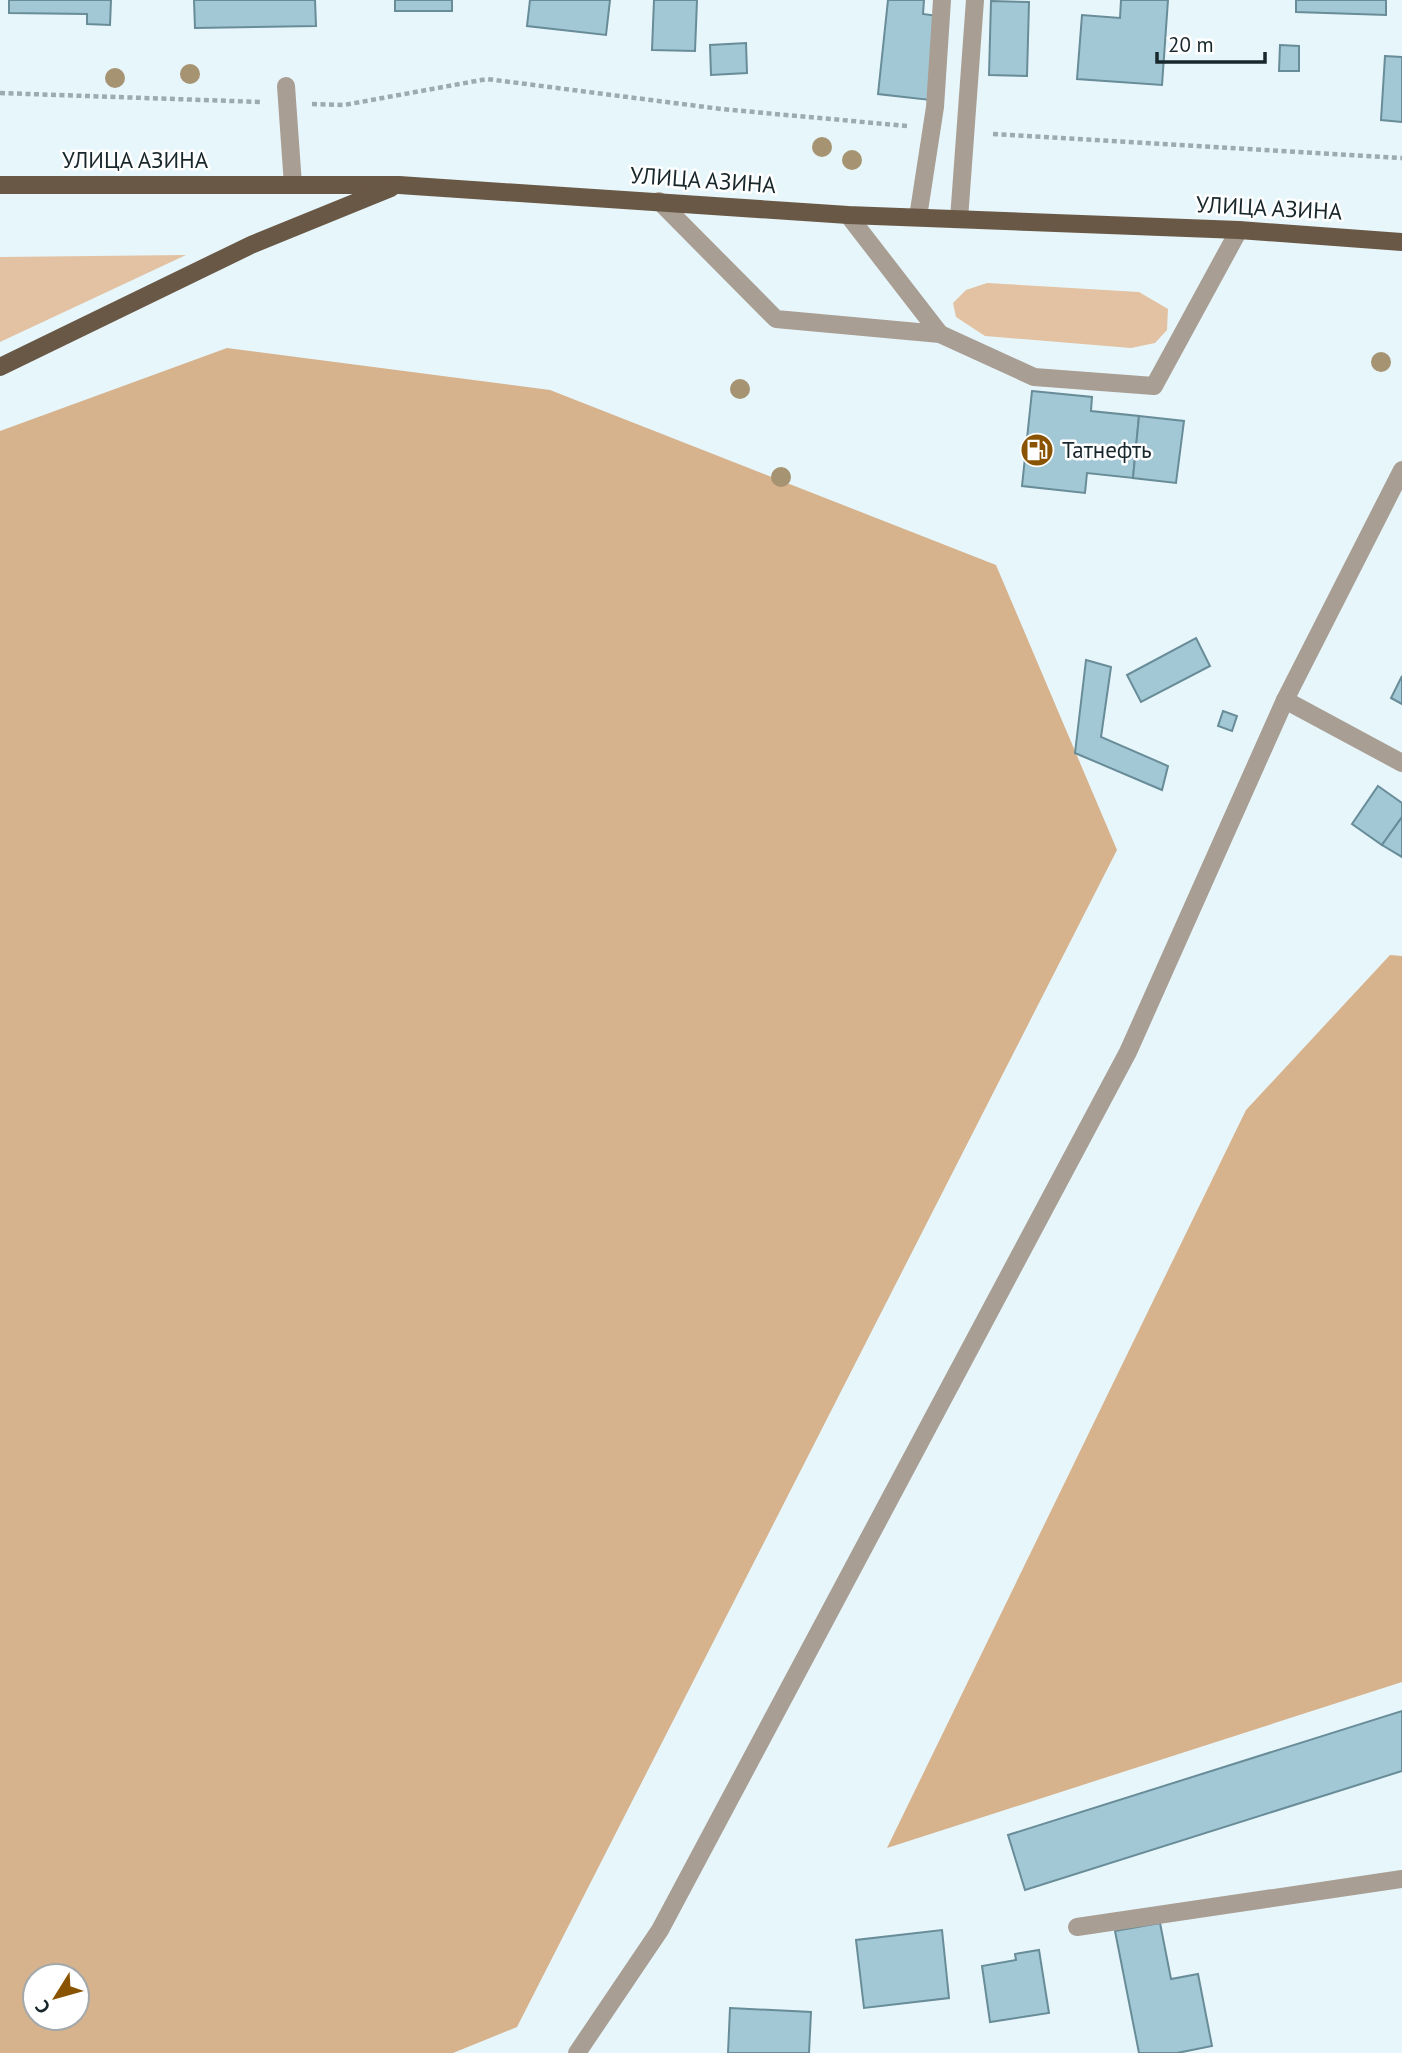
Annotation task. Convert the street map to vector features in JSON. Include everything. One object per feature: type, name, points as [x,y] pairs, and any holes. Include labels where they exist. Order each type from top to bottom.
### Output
[{"type":"main road","name":"УЛИЦА АЗИНА","points":[[0,185],[399,185],[848,215],[1240,230],[1402,242]]},
{"type":"main road","points":[[0,367],[251,245],[399,185]]},
{"type":"street","points":[[918,218],[932,128],[942,0]]},
{"type":"street","points":[[959,219],[975,0]]},
{"type":"street","points":[[287,94],[293,185]]},
{"type":"street","points":[[659,201],[776,318],[940,334],[1034,377],[1154,386],[1240,230]]},
{"type":"street","points":[[848,215],[940,334]]},
{"type":"street","points":[[577,2053],[660,1930],[1128,1052],[1285,700],[1402,470]]},
{"type":"street","points":[[1285,700],[1402,763]]},
{"type":"street","points":[[1077,1927],[1402,1879]]},
{"type":"path","points":[[0,93],[287,94],[344,105],[487,79],[721,109],[932,128]]},
{"type":"path","points":[[965,131],[1402,158]]},
{"type":"shaded area","points":[[186,255],[0,342],[0,257]]},
{"type":"shaded area","points":[[987,283],[1139,292],[1168,309],[1167,330],[1155,343],[1131,348],[985,336],[956,317],[953,303],[966,290]]},
{"type":"shaded area","points":[[227,348],[550,390],[996,565],[1117,850],[517,2027],[453,2053],[0,2053],[0,431]]},
{"type":"shaded area","points":[[1390,955],[1402,956],[1402,1682],[887,1848],[1246,1110]]},
{"type":"building","points":[[9,0],[111,0],[110,25],[87,24],[87,14],[9,13]]},
{"type":"building","points":[[194,0],[315,0],[316,26],[195,28]]},
{"type":"building","points":[[395,0],[452,0],[452,11],[395,11]]},
{"type":"building","points":[[530,0],[610,0],[606,35],[527,26]]},
{"type":"building","points":[[654,0],[697,0],[695,51],[652,50]]},
{"type":"building","points":[[888,0],[924,0],[923,14],[938,16],[930,100],[878,94]]},
{"type":"building","points":[[1121,0],[1168,0],[1162,85],[1077,79],[1082,15],[1120,18]]},
{"type":"building","points":[[1296,0],[1386,0],[1386,15],[1296,12]]},
{"type":"building","points":[[991,1],[1029,2],[1027,76],[989,75]]},
{"type":"building","points":[[746,43],[747,73],[711,75],[710,45]]},
{"type":"building","points":[[1280,45],[1299,46],[1299,71],[1279,71]]},
{"type":"building","points":[[1385,56],[1402,57],[1402,122],[1381,120]]},
{"type":"building","points":[[1032,391],[1092,397],[1091,411],[1139,416],[1133,478],[1087,473],[1085,493],[1022,486]]},
{"type":"building","points":[[1139,416],[1184,421],[1176,483],[1133,478]]},
{"type":"building","points":[[1196,638],[1210,666],[1141,702],[1127,675]]},
{"type":"building","points":[[1086,660],[1111,667],[1101,737],[1168,766],[1162,790],[1075,753]]},
{"type":"building","points":[[1402,676],[1402,704],[1391,698]]},
{"type":"building","points":[[1223,711],[1237,716],[1232,731],[1218,726]]},
{"type":"building","points":[[1378,786],[1402,803],[1402,817],[1382,845],[1352,824]]},
{"type":"building","points":[[1402,817],[1402,857],[1382,845]]},
{"type":"building","points":[[1402,1711],[1402,1771],[1025,1890],[1008,1835]]},
{"type":"building","points":[[1160,1923],[1171,1979],[1198,1974],[1212,2046],[1177,2053],[1139,2053],[1115,1931]]},
{"type":"building","points":[[942,1930],[949,1998],[864,2008],[856,1940]]},
{"type":"building","points":[[1039,1950],[1049,2013],[990,2022],[982,1966],[1016,1960],[1015,1954]]},
{"type":"building","points":[[730,2008],[811,2012],[809,2053],[728,2053]]},
{"type":"place","name":"Татнефть","points":[[1037,450]]}]
